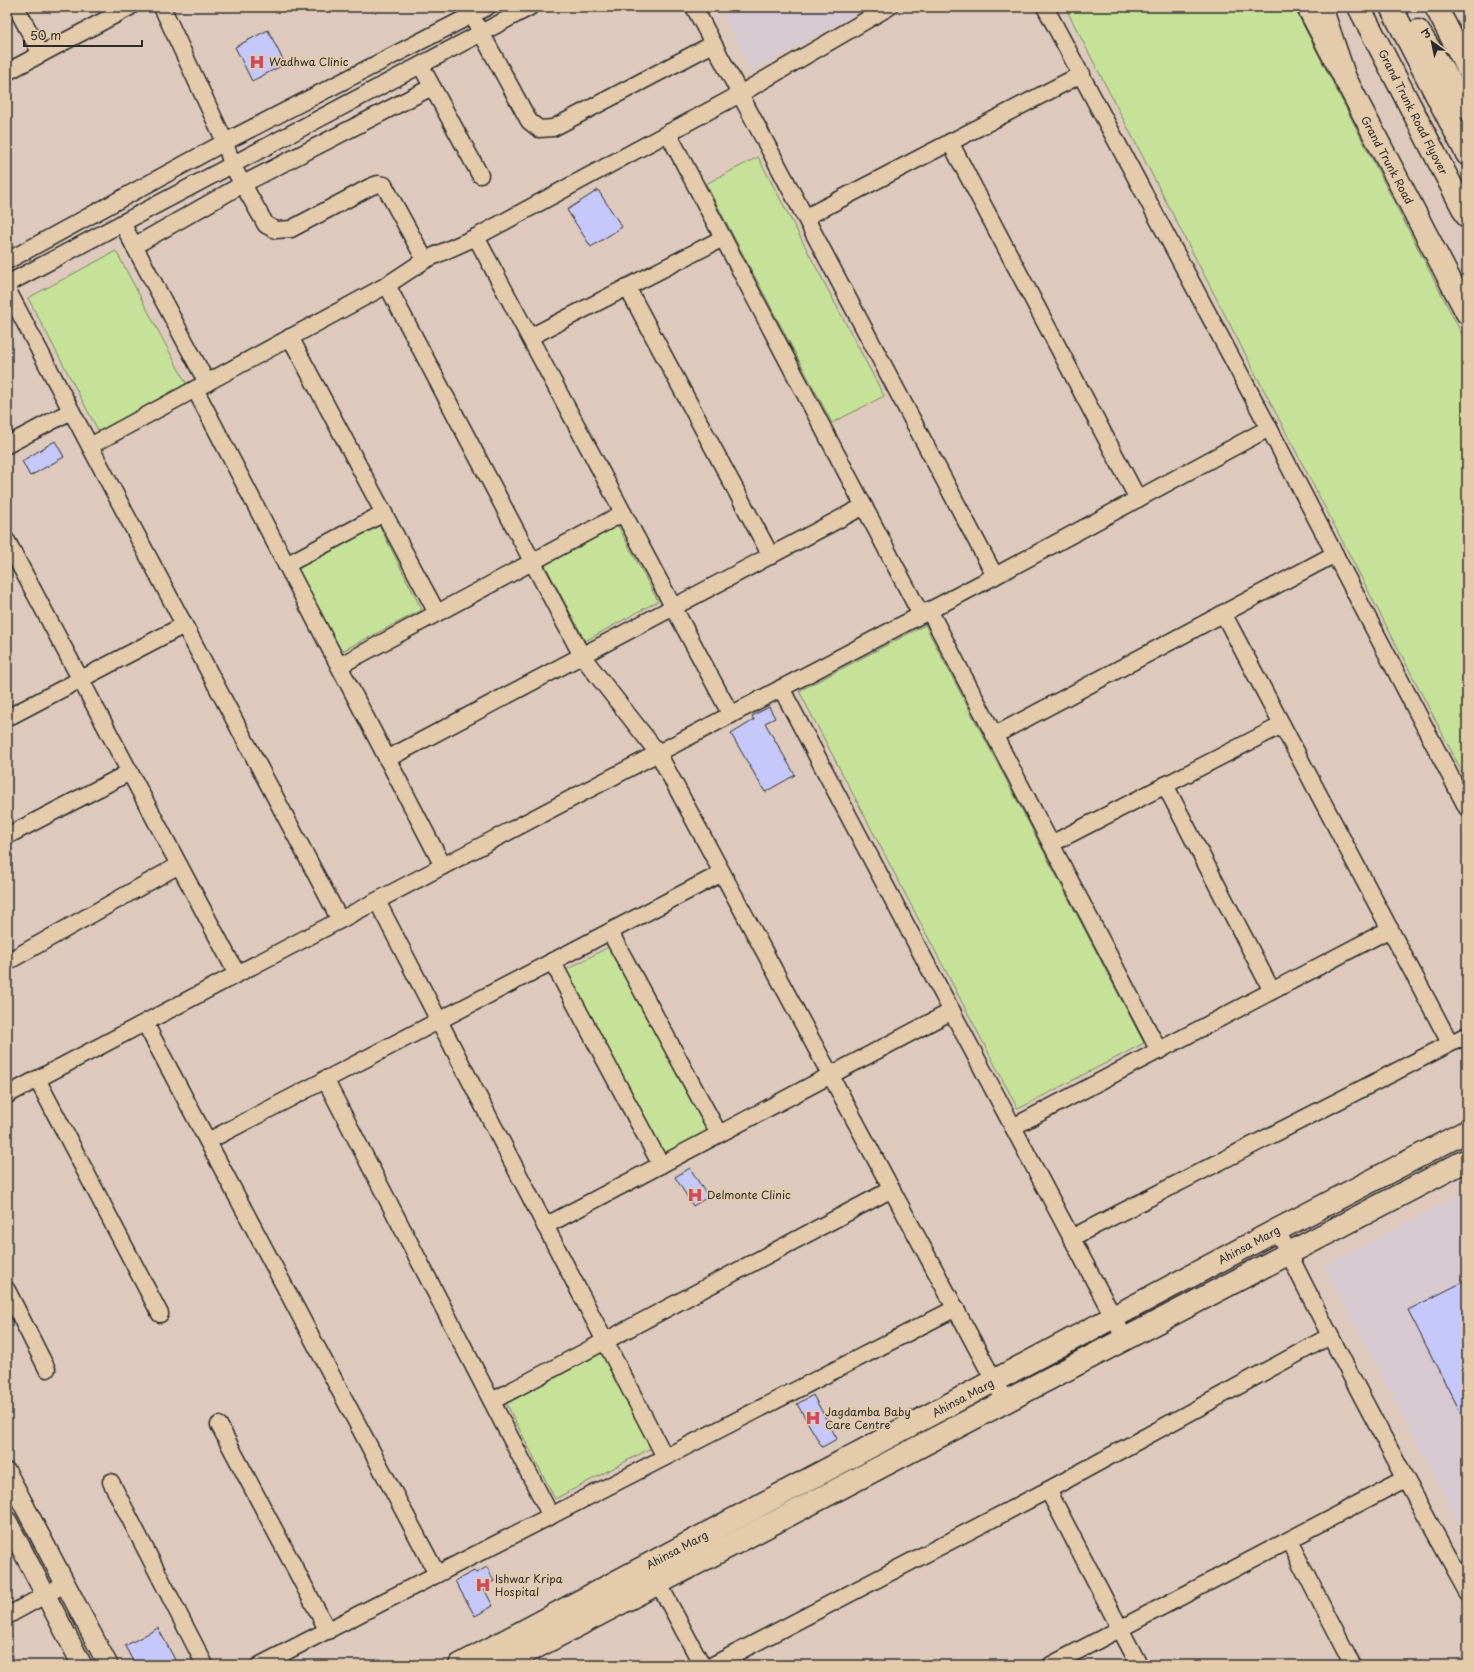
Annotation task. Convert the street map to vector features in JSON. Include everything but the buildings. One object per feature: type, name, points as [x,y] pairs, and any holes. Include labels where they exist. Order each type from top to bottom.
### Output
[{"type":"main road","name":"Grand Trunk Road","points":[[1308,7],[1467,313]]},
{"type":"main road","points":[[1320,7],[1346,80]]},
{"type":"main road","name":"Grand Trunk Road Flyover","points":[[1359,7],[1467,216]]},
{"type":"main road","points":[[1391,7],[1467,154]]},
{"type":"main road","points":[[1402,7],[1467,108]]},
{"type":"main road","points":[[1436,7],[1467,67]]},
{"type":"main road","name":"Ahinsa Marg","points":[[502,1665],[654,1574],[994,1381],[1277,1230],[1467,1132]]},
{"type":"main road","name":"Ahinsa Marg","points":[[460,1665],[654,1574],[1005,1401],[1467,1160]]},
{"type":"street","points":[[16,7],[41,54]]},
{"type":"street","points":[[7,72],[130,7]]},
{"type":"street","points":[[162,7],[226,142],[232,165],[266,225],[276,230],[291,229],[370,187],[378,184],[384,185],[425,260]]},
{"type":"street","points":[[7,260],[226,142],[487,7]]},
{"type":"street","points":[[7,284],[530,7]]},
{"type":"street","points":[[694,7],[995,576]]},
{"type":"street","points":[[90,446],[387,285],[425,260],[476,237],[740,94],[889,7]]},
{"type":"street","points":[[1045,7],[1269,428],[1467,808]]},
{"type":"street","points":[[472,15],[529,121],[539,129],[553,128],[713,44]]},
{"type":"street","points":[[421,66],[480,175]]},
{"type":"street","points":[[806,217],[1082,74]]},
{"type":"street","points":[[134,246],[243,184],[432,87]]},
{"type":"street","points":[[668,132],[864,506],[994,735],[1159,1051]]},
{"type":"street","points":[[950,142],[1138,499]]},
{"type":"street","points":[[122,224],[134,246],[286,565],[443,866]]},
{"type":"street","points":[[476,237],[731,715]]},
{"type":"street","points":[[530,338],[723,238]]},
{"type":"street","points":[[387,285],[582,656],[658,753],[1005,1401]]},
{"type":"street","points":[[627,287],[771,556]]},
{"type":"street","points":[[7,289],[340,920]]},
{"type":"street","points":[[290,338],[438,613]]},
{"type":"street","points":[[7,445],[71,411]]},
{"type":"street","points":[[7,1095],[995,576],[1269,428]]},
{"type":"street","points":[[387,759],[864,506]]},
{"type":"street","points":[[286,565],[384,513]]},
{"type":"street","points":[[339,666],[623,513]]},
{"type":"street","points":[[7,541],[237,974]]},
{"type":"street","points":[[994,735],[1334,554]]},
{"type":"street","points":[[1223,613],[1450,1043]]},
{"type":"street","points":[[7,718],[184,625]]},
{"type":"street","points":[[781,688],[1124,1339]]},
{"type":"street","points":[[1051,844],[1282,725]]},
{"type":"street","points":[[7,836],[130,772]]},
{"type":"street","points":[[1164,785],[1272,991]]},
{"type":"street","points":[[7,962],[179,865]]},
{"type":"street","points":[[208,1140],[722,873]]},
{"type":"street","points":[[377,901],[665,1458]]},
{"type":"street","points":[[1013,1127],[1390,929]]},
{"type":"street","points":[[610,932],[719,1134]]},
{"type":"street","points":[[552,961],[661,1165]]},
{"type":"street","points":[[545,1226],[952,1011]]},
{"type":"street","points":[[145,1023],[437,1574]]},
{"type":"street","points":[[1071,1238],[1467,1034]]},
{"type":"street","points":[[37,1079],[160,1314]]},
{"type":"street","points":[[325,1079],[551,1516]]},
{"type":"street","points":[[492,1401],[892,1189]]},
{"type":"street","points":[[1277,1230],[1330,1336],[1467,1591]]},
{"type":"street","points":[[7,1290],[47,1370]]},
{"type":"street","points":[[260,1665],[956,1308]]},
{"type":"street","points":[[713,1665],[1048,1490],[1330,1336]]},
{"type":"street","points":[[219,1425],[328,1631]]},
{"type":"street","points":[[7,1474],[108,1665]]},
{"type":"street","points":[[1051,1665],[1406,1479]]},
{"type":"street","points":[[111,1482],[205,1665]]},
{"type":"street","points":[[1048,1490],[1139,1665]]},
{"type":"street","points":[[7,1521],[82,1665]]},
{"type":"street","points":[[1289,1541],[1353,1665]]},
{"type":"street","points":[[654,1574],[702,1665]]},
{"type":"street","points":[[7,1616],[66,1584]]},
{"type":"shaded area","points":[[718,7],[872,7],[752,71]]},
{"type":"shaded area","points":[[1467,1191],[1467,1539],[1324,1266]]},
{"type":"green space","points":[[1065,7],[1294,7],[1467,344],[1467,781]]},
{"type":"green space","points":[[1459,7],[1467,7],[1467,23]]},
{"type":"green space","points":[[758,157],[884,396],[832,423],[706,184]]},
{"type":"green space","points":[[116,251],[187,385],[99,432],[28,298]]},
{"type":"green space","points":[[379,525],[422,610],[340,652],[296,567]]},
{"type":"green space","points":[[618,526],[658,601],[585,641],[545,565]]},
{"type":"green space","points":[[925,625],[1144,1043],[1018,1109],[799,691]]},
{"type":"green space","points":[[610,946],[709,1132],[664,1156],[566,970]]},
{"type":"green space","points":[[601,1351],[651,1448],[555,1499],[505,1401]]},
{"type":"place","name":"Wadhwa Clinic","points":[[257,62]]},
{"type":"place","name":"Delmonte Clinic","points":[[695,1195]]},
{"type":"place","name":"Jagdamba Baby Care Centre","points":[[813,1418]]},
{"type":"place","name":"Ishwar Kripa Hospital","points":[[483,1585]]}]
